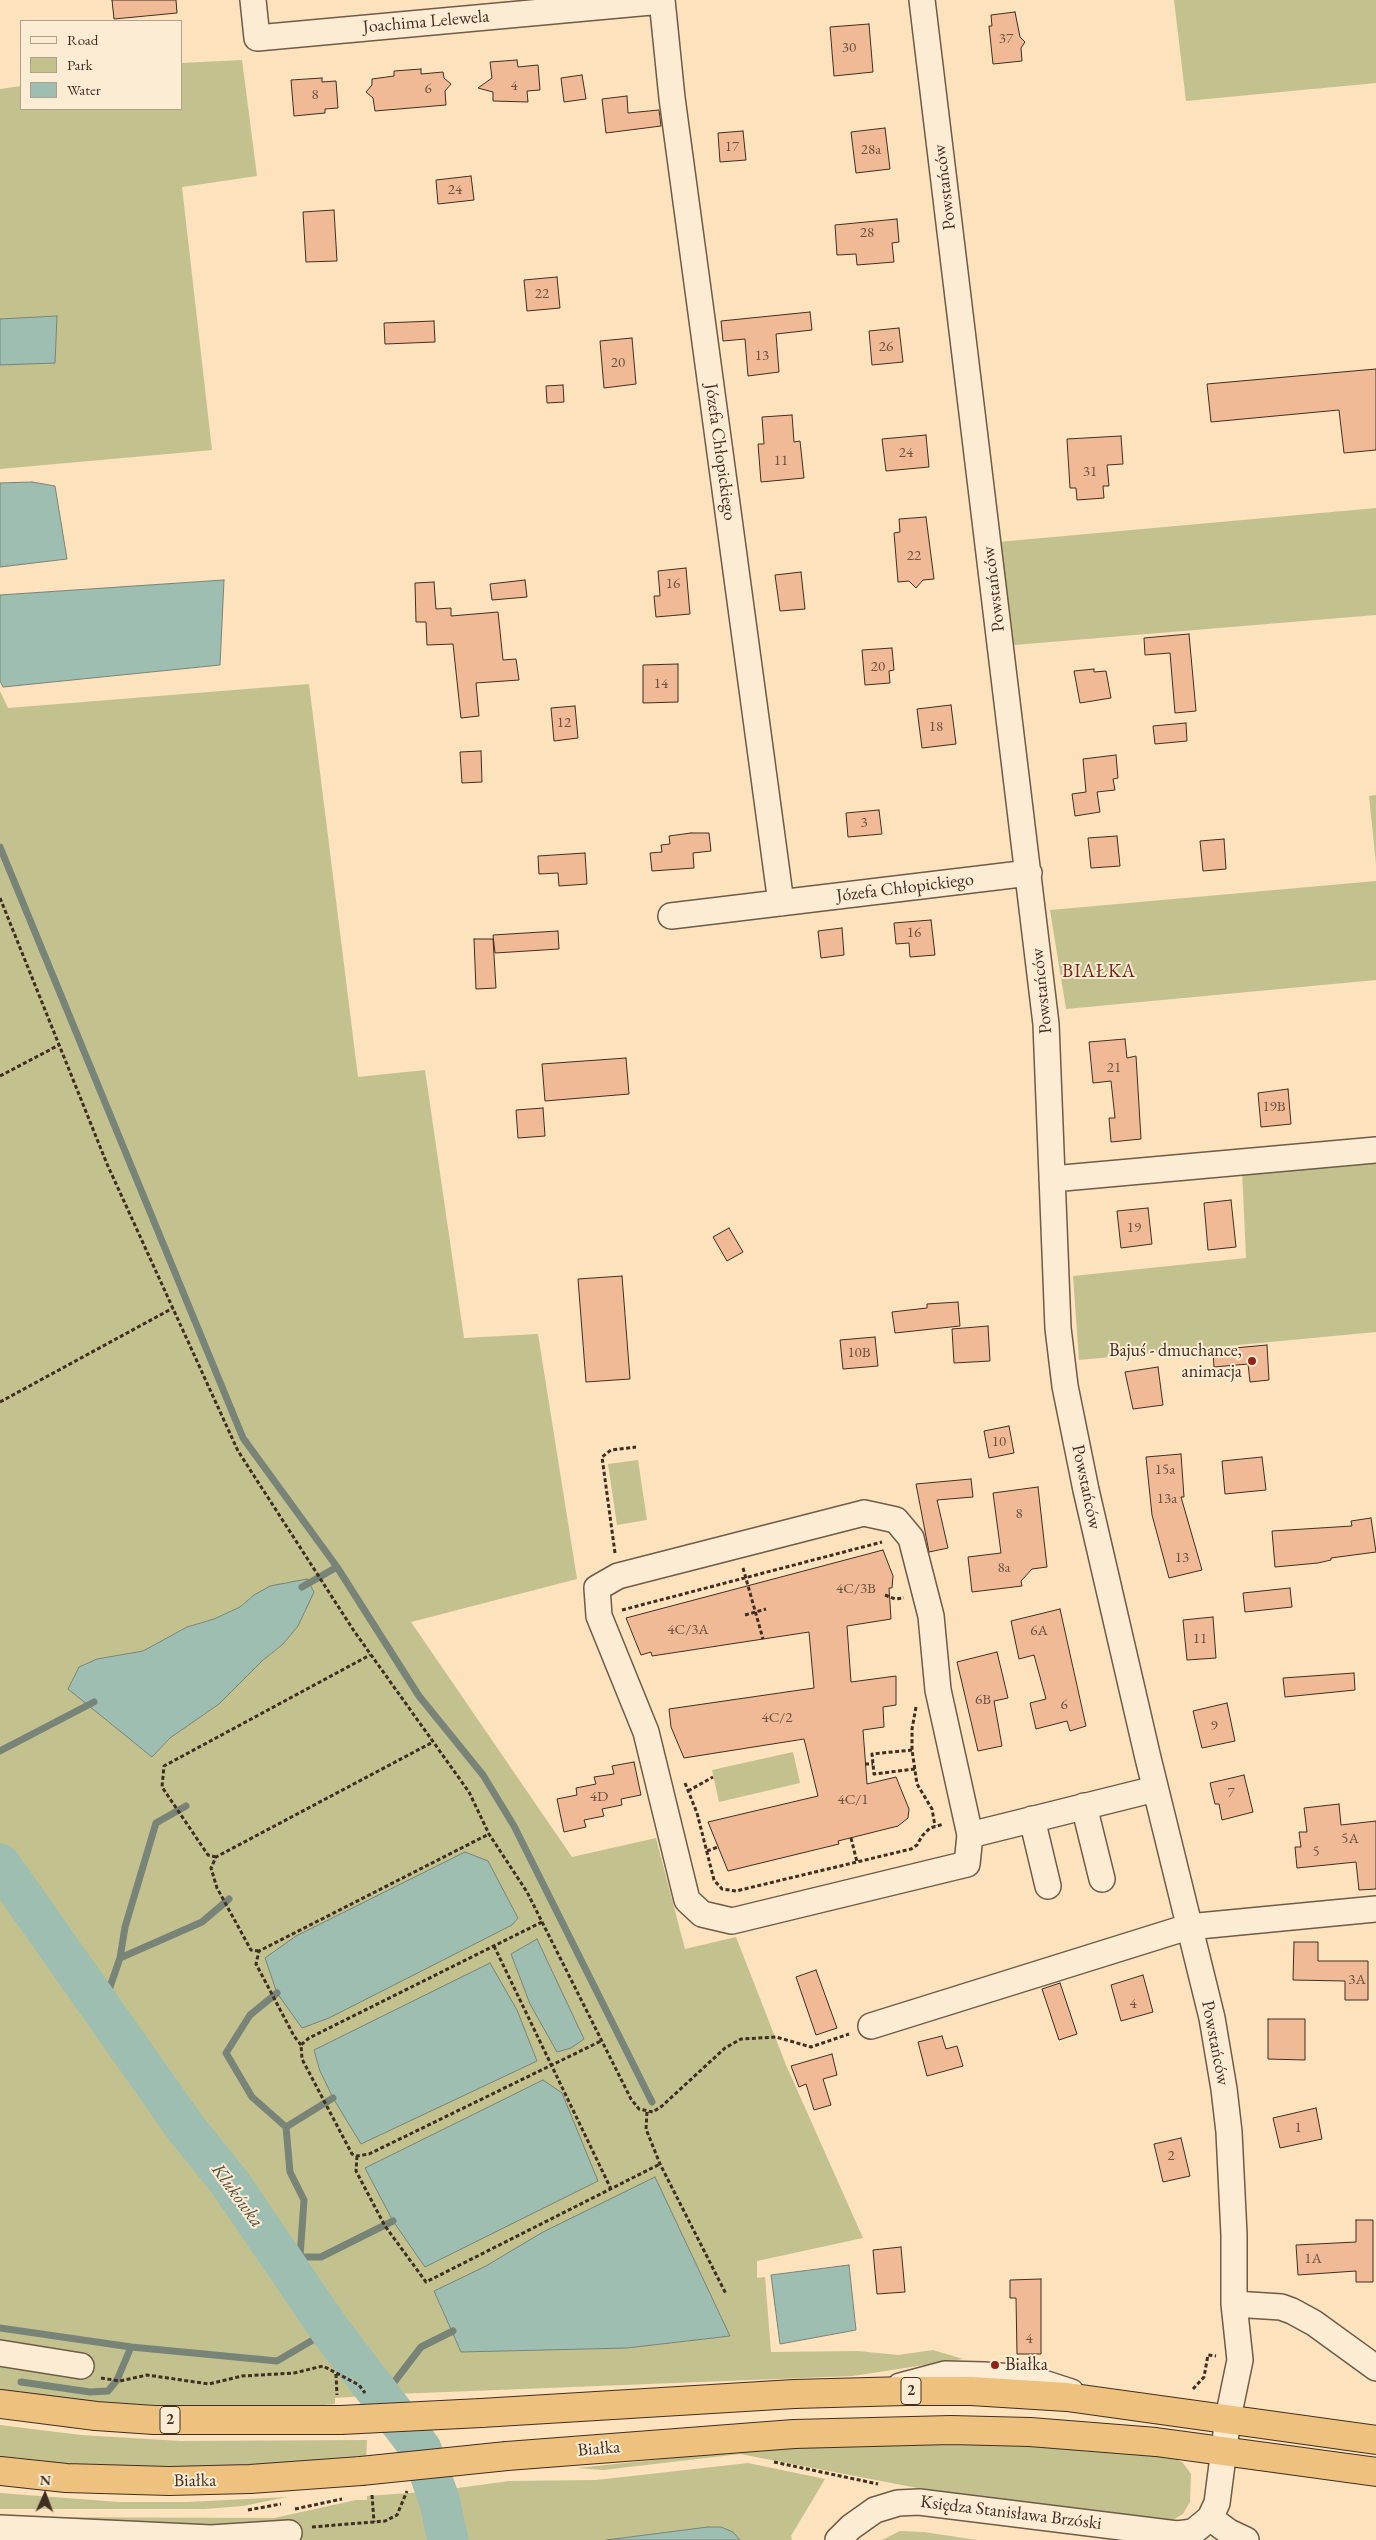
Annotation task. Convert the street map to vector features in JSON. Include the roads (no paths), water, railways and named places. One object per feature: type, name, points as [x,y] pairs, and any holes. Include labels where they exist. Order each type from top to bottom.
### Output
[{"type":"highway","name":"2","points":[[0,2404],[96,2416],[154,2420],[339,2411],[481,2413],[880,2391],[1002,2392],[1098,2401],[1376,2440]]},
{"type":"highway","name":"Białka","points":[[0,2472],[76,2479],[169,2481],[250,2479],[366,2482],[507,2456],[746,2437],[922,2430],[1072,2435],[1225,2450],[1376,2472]]},
{"type":"street","name":"Joachima Lelewela","points":[[253,0],[258,38],[662,0]]},
{"type":"street","name":"Józefa Chłopickiego","points":[[662,0],[673,108],[780,904]]},
{"type":"street","name":"Powstańców","points":[[922,0],[1046,1024],[1058,1328],[1065,1386],[1086,1490],[1155,1789],[1212,2018],[1224,2089],[1232,2184],[1234,2304],[1223,2358],[1222,2390],[1228,2418],[1225,2450]]},
{"type":"street","name":"Józefa Chłopickiego","points":[[671,916],[1029,873]]},
{"type":"street","points":[[1052,1179],[1376,1150]]},
{"type":"street","points":[[864,1513],[896,1520],[911,1538],[931,1616],[938,1690],[968,1827],[967,1864],[732,1921],[702,1914],[687,1900],[646,1732],[599,1616],[597,1588],[618,1576],[864,1513]]},
{"type":"street","points":[[968,1827],[1032,1819],[1155,1789]]},
{"type":"street","points":[[1084,1806],[1102,1879]]},
{"type":"street","points":[[1032,1819],[1048,1886]]},
{"type":"street","points":[[871,2026],[1188,1927],[1376,1910]]},
{"type":"street","points":[[1234,2304],[1281,2307],[1292,2311],[1314,2323],[1376,2368]]},
{"type":"street","points":[[0,2353],[81,2366]]},
{"type":"street","points":[[1225,2450],[1219,2492],[1210,2518],[1229,2532],[1246,2540]]},
{"type":"street","points":[[1348,2468],[1376,2479]]},
{"type":"street","name":"Księdza Stanisława Brzóski","points":[[838,2540],[851,2527],[875,2510],[907,2502],[953,2505],[1177,2534],[1193,2532],[1210,2518]]},
{"type":"street","points":[[0,2528],[211,2538],[291,2521]]},
{"type":"water","points":[[57,316],[55,363],[0,365],[0,319]]},
{"type":"water","points":[[32,482],[55,486],[67,559],[0,567],[0,483]]},
{"type":"water","points":[[224,580],[220,665],[3,687],[0,681],[0,595]]},
{"type":"water","points":[[307,1579],[314,1592],[298,1626],[283,1644],[262,1661],[219,1704],[170,1738],[152,1757],[68,1689],[79,1667],[97,1659],[143,1651],[187,1627],[214,1619],[240,1607],[254,1595],[270,1586]]},
{"type":"water","points":[[465,1852],[488,1861],[518,1918],[512,1925],[329,2018],[302,2028],[277,1993],[265,1958],[296,1936]]},
{"type":"water","points":[[537,1939],[584,2039],[571,2048],[557,2052],[530,2004],[511,1954]]},
{"type":"water","points":[[490,1963],[517,2010],[537,2061],[361,2144],[333,2098],[320,2071],[314,2050]]},
{"type":"water","points":[[543,2080],[562,2093],[598,2181],[425,2267],[393,2221],[365,2168]]},
{"type":"water","points":[[655,2177],[730,2336],[627,2348],[461,2352],[434,2291],[486,2266],[543,2232]]},
{"type":"water","points":[[849,2265],[856,2330],[780,2344],[771,2275]]},
{"type":"water","points":[[721,2527],[733,2532],[740,2540],[606,2540]]},
{"type":"waterway","points":[[0,847],[243,1438],[337,1567],[419,1696],[483,1775],[514,1826],[652,2102]]},
{"type":"waterway","points":[[302,1587],[337,1567]]},
{"type":"waterway","points":[[0,1751],[94,1702]]},
{"type":"waterway","points":[[102,2010],[120,1958],[125,1927],[156,1823],[186,1806]]},
{"type":"waterway","name":"Klukówka","points":[[0,1864],[185,2127],[230,2183],[330,2330],[421,2449],[439,2499],[448,2540]]},
{"type":"waterway","points":[[120,1958],[202,1922],[229,1899]]},
{"type":"waterway","points":[[277,1993],[250,2015],[226,2053],[252,2097],[286,2127],[290,2172],[304,2200],[300,2257],[288,2271]]},
{"type":"waterway","points":[[286,2127],[333,2098]]},
{"type":"waterway","points":[[300,2257],[321,2257],[393,2221]]},
{"type":"waterway","points":[[0,2328],[131,2347],[277,2361],[330,2330]]},
{"type":"waterway","points":[[382,2398],[421,2347],[453,2331]]},
{"type":"waterway","points":[[21,2382],[90,2392],[108,2391],[117,2380],[131,2347]]},
{"type":"place","name":"Bajuś - dmuchance, animacja","points":[[1252,1361]]},
{"type":"place","name":"Białka","points":[[995,2365]]},
{"type":"district","name":"BIAŁKA","points":[[1099,972]]}]
